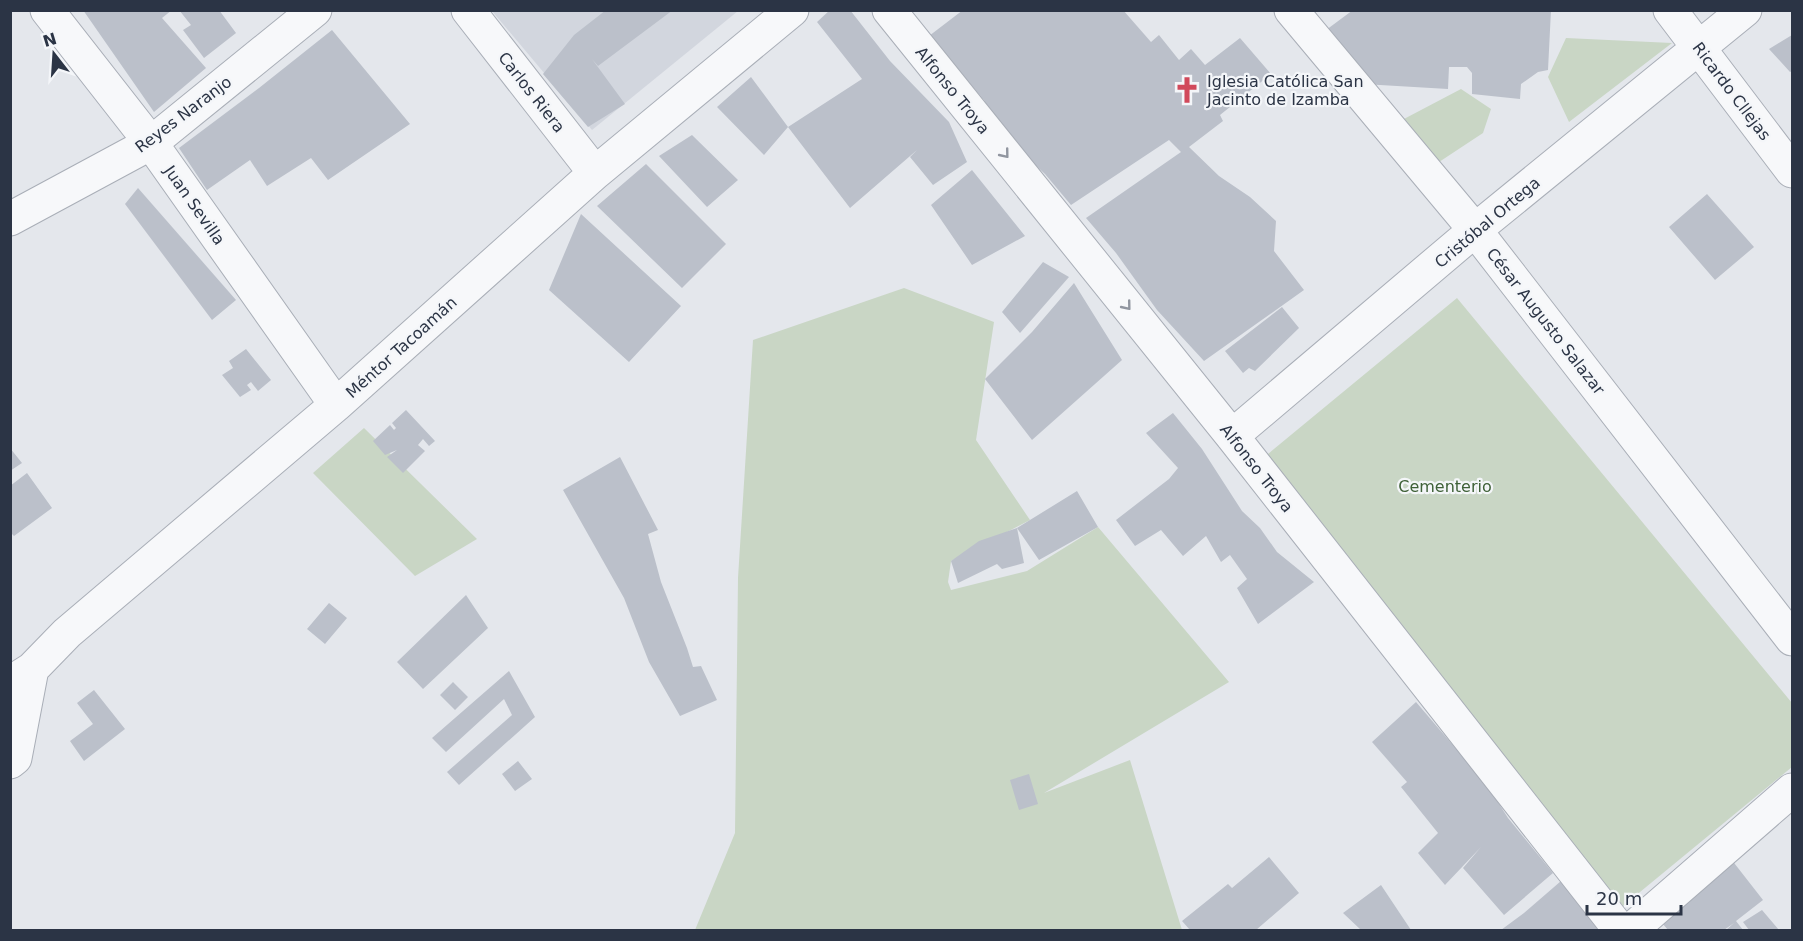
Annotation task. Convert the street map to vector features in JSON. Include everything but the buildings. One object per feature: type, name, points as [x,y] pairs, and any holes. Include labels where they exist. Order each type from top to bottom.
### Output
[{"type":"street","name":"Juan Sevilla","points":[[47,10],[151,142],[336,405]]},
{"type":"street","name":"Reyes Naranjo","points":[[10,219],[151,142],[315,10]]},
{"type":"street","name":"Carlos Riera","points":[[468,10],[595,173]]},
{"type":"street","name":"Méntor Tacoamán","points":[[21,676],[67,633],[336,405],[595,173],[792,10]]},
{"type":"street","name":"Alfonso Troya","points":[[889,10],[1232,436],[1620,930]]},
{"type":"street","name":"César Augusto Salazar","points":[[1291,10],[1475,230],[1792,639]]},
{"type":"street","name":"Ricardo Cllejas","points":[[1670,10],[1792,171]]},
{"type":"street","name":"Cristóbal Ortega","points":[[1232,436],[1475,230],[1745,10]]},
{"type":"street","points":[[10,762],[15,758],[21,676]]},
{"type":"street","points":[[1631,930],[1792,790]]},
{"type":"shaded area","points":[[492,11],[738,11],[592,130]]},
{"type":"green space","points":[[1566,38],[1672,43],[1569,122],[1548,77]]},
{"type":"green space","points":[[1461,89],[1491,109],[1483,133],[1436,164],[1402,120]]},
{"type":"green space","points":[[904,288],[994,322],[976,440],[1030,520],[951,561],[948,582],[951,590],[1027,571],[1098,527],[1229,682],[1044,793],[1130,760],[1182,930],[695,930],[735,833],[738,578],[753,340]]},
{"type":"green space","name":"Cementerio","points":[[1457,298],[1792,703],[1792,767],[1623,906],[1257,463]]},
{"type":"green space","points":[[364,428],[477,539],[415,576],[313,473]]},
{"type":"place","name":"Iglesia Católica San Jacinto de Izamba","points":[[1187,90]]}]
